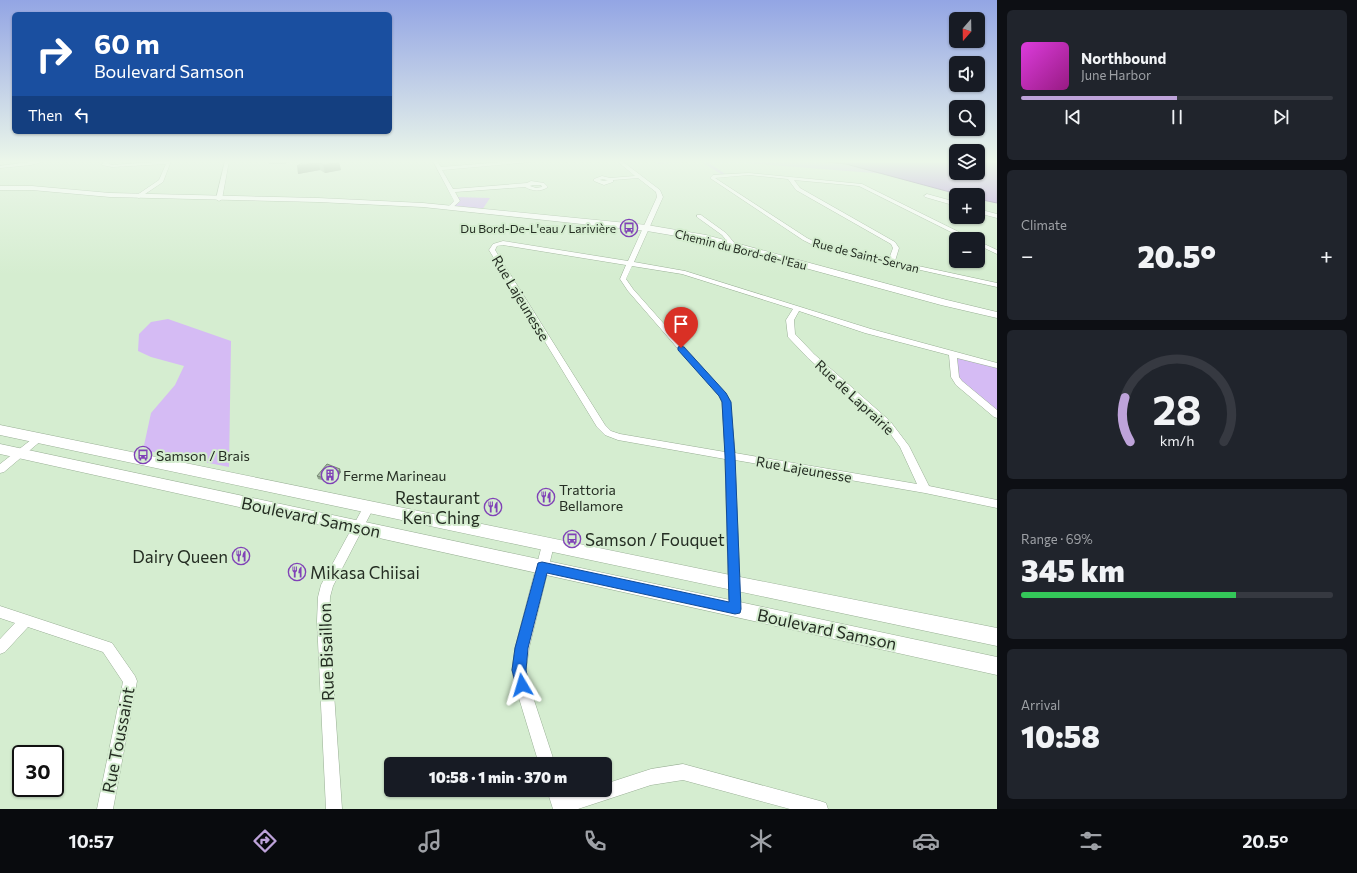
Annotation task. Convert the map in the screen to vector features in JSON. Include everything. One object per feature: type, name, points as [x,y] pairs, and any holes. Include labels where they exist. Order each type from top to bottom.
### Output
[{"type":"street","name":"Chemin du Bord-de-l'Eau","points":[[212,199],[318,200],[451,208],[647,228],[706,238],[945,303],[997,315]]},
{"type":"street","points":[[451,208],[457,201],[456,199]]},
{"type":"street","points":[[659,199],[623,279],[630,290],[722,395],[728,410],[735,609]]},
{"type":"street","name":"Rue de Saint-Servan","points":[[744,199],[818,246],[997,285]]},
{"type":"street","points":[[815,199],[893,243],[896,248],[891,262]]},
{"type":"street","name":"Rue de Saint-Servan","points":[[890,199],[956,232]]},
{"type":"street","points":[[937,199],[949,202]]},
{"type":"street","points":[[985,213],[997,217]]},
{"type":"street","points":[[700,216],[724,234],[733,245]]},
{"type":"street","name":"Rue Lajeunesse","points":[[997,366],[797,308],[683,272],[631,262],[503,243],[495,245],[492,250],[560,361],[602,427],[608,433],[618,437],[925,489],[997,504]]},
{"type":"street","points":[[985,246],[997,252]]},
{"type":"street","name":"Rue de Laprairie","points":[[797,308],[790,320],[791,335],[812,356],[887,423],[904,446],[925,489]]},
{"type":"street","points":[[953,354],[955,377],[959,383],[997,415]]},
{"type":"street","name":"Boulevard Samson","points":[[0,430],[735,584],[997,636]]},
{"type":"street","points":[[0,469],[39,438]]},
{"type":"street","name":"Boulevard Samson","points":[[0,449],[997,666]]},
{"type":"street","name":"Rue Bisaillon","points":[[334,809],[323,600],[327,585],[370,507]]},
{"type":"street","points":[[545,757],[522,685],[519,670],[522,648],[548,545]]},
{"type":"street","name":"Rue Toussaint","points":[[0,612],[107,647],[130,681],[105,809]]},
{"type":"street","points":[[0,648],[26,620]]},
{"type":"street","points":[[557,797],[561,808],[651,777],[683,772],[820,809]]},
{"type":"shaded area","points":[[456,199],[489,199],[482,210],[451,207],[457,201]]},
{"type":"shaded area","points":[[985,199],[997,199],[997,203],[985,200]]},
{"type":"shaded area","points":[[168,319],[231,341],[229,467],[143,450],[151,413],[175,385],[184,366],[151,357],[138,351],[139,334],[151,322]]},
{"type":"shaded area","points":[[953,354],[997,366],[997,415],[959,383]]},
{"type":"building","name":"Ferme Marineau","points":[[327,464],[340,469],[332,480],[317,476]]},
{"type":"place","name":"Du Bord-De-L'eau / Larivière","points":[[629,228]]},
{"type":"place","name":"Samson / Brais","points":[[143,455]]},
{"type":"place","name":"Ferme Marineau","points":[[330,475]]},
{"type":"place","name":"Trattoria Bellamore","points":[[546,497]]},
{"type":"place","name":"Restaurant Ken Ching","points":[[493,507]]},
{"type":"place","name":"Samson / Fouquet","points":[[572,539]]},
{"type":"place","name":"Dairy Queen","points":[[241,556]]},
{"type":"place","name":"Mikasa Chiisai","points":[[297,572]]},
{"type":"route","points":[[522,685],[519,670],[520,658],[542,567],[735,609],[728,410],[722,395],[681,348]]}]
